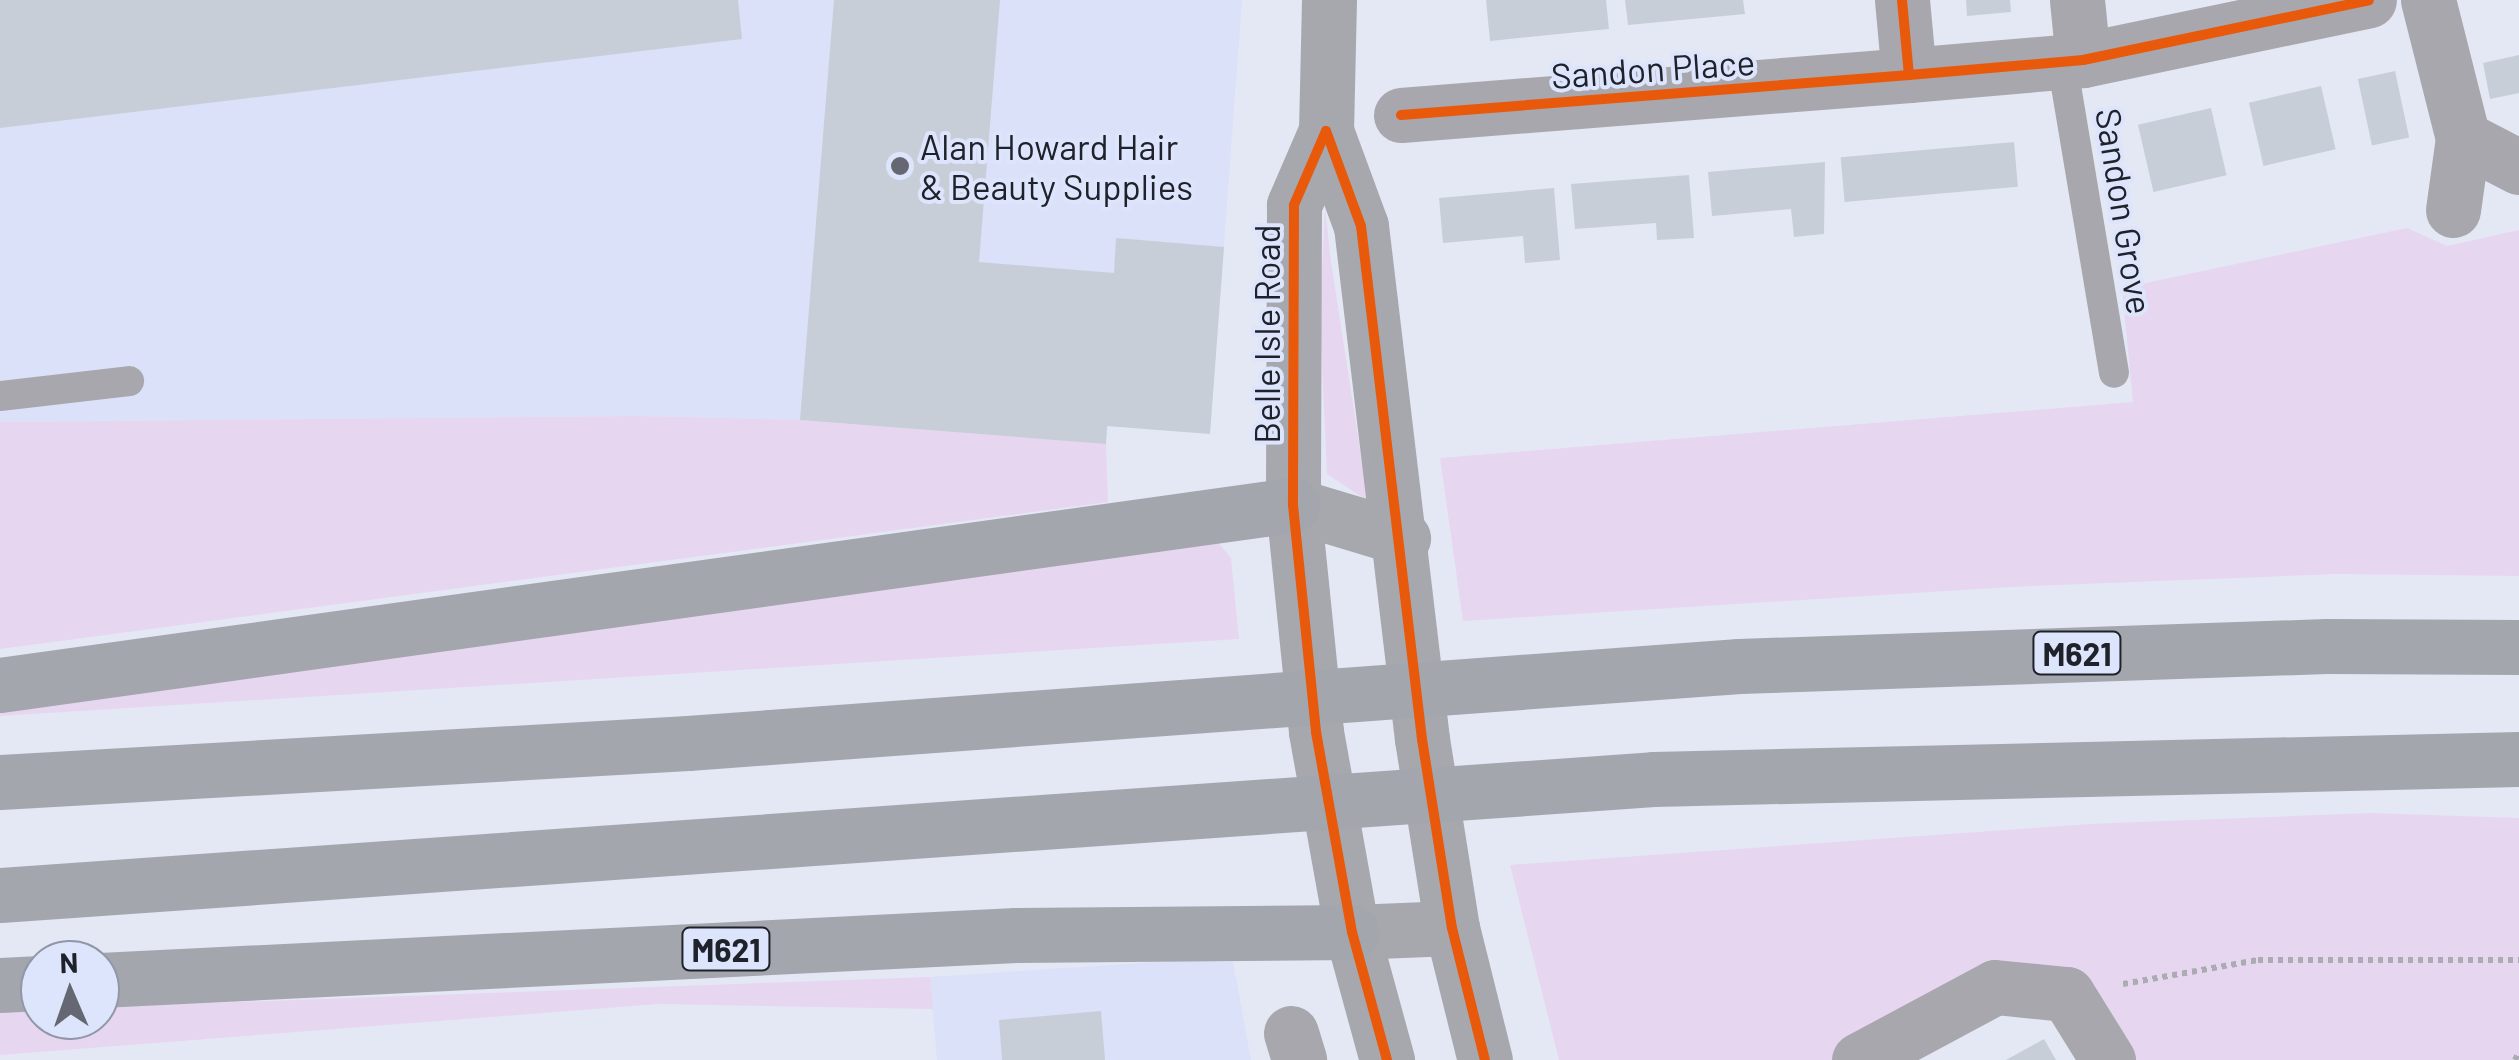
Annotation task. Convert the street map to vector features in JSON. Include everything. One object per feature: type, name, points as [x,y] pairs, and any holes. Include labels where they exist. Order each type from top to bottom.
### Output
[{"type":"highway","points":[[0,686],[1292,505]]},
{"type":"highway","name":"M621","points":[[0,782],[688,743],[1635,672],[2250,648],[2519,647]]},
{"type":"highway","points":[[0,895],[1120,821],[1653,779],[2519,760]]},
{"type":"highway","name":"M621","points":[[120,979],[1016,935],[1352,932]]},
{"type":"street","name":"Belle Isle Road","points":[[1329,0],[1326,131],[1361,226],[1403,538],[1422,739],[1452,928],[1485,1060]]},
{"type":"street","points":[[1902,0],[1909,75]]},
{"type":"street","points":[[2072,61],[2076,0]]},
{"type":"street","name":"Sandon Place","points":[[1401,115],[2072,61],[2369,0]]},
{"type":"street","points":[[2428,0],[2463,138],[2453,210]]},
{"type":"street","name":"Belle Isle Road","points":[[1326,131],[1294,204],[1292,505],[1316,732],[1352,932],[1388,1060]]},
{"type":"street","points":[[2463,138],[2519,167]]},
{"type":"street","points":[[1292,505],[1403,538]]},
{"type":"street","points":[[1352,932],[1452,928]]},
{"type":"street","points":[[1860,1060],[1994,987],[2068,994],[2108,1060]]},
{"type":"lane","name":"Sandon Grove","points":[[2072,61],[2114,373]]},
{"type":"lane","points":[[0,396],[128,381]]},
{"type":"path","points":[[2068,994],[2258,960],[2519,960]]},
{"type":"path","points":[[2516,1060],[2519,1052]]},
{"type":"shaded area","points":[[0,0],[1242,0],[1210,434],[1108,426],[1106,444],[801,420],[639,416],[0,422]]},
{"type":"shaded area","points":[[1325,209],[1368,501],[1327,474],[1320,319]]},
{"type":"shaded area","points":[[2407,228],[2447,246],[2519,230],[2519,576],[2336,574],[2010,587],[1463,621],[1440,458],[2133,402],[2122,288]]},
{"type":"shaded area","points":[[639,416],[800,420],[1106,444],[1108,502],[0,649],[0,422]]},
{"type":"shaded area","points":[[1215,539],[1231,558],[1239,639],[0,716],[0,710]]},
{"type":"shaded area","points":[[2370,813],[2519,818],[2519,1060],[2108,1060],[2067,994],[1995,987],[1859,1060],[1559,1060],[1510,865],[2090,824]]},
{"type":"shaded area","points":[[1187,960],[1233,962],[1251,1060],[937,1060],[930,977]]},
{"type":"shaded area","points":[[930,977],[933,1009],[658,1004],[0,1055],[0,1010],[20,1010],[20,1040],[120,1040],[120,1006]]},
{"type":"building","points":[[0,0],[738,0],[742,39],[0,128]]},
{"type":"building","points":[[834,0],[1000,0],[979,262],[1114,273],[1116,238],[1224,247],[1210,434],[1107,426],[1106,444],[800,420]]},
{"type":"building","points":[[1486,0],[1606,0],[1609,29],[1490,41]]},
{"type":"building","points":[[1625,0],[1743,0],[1745,14],[1628,25]]},
{"type":"building","points":[[1966,0],[2010,0],[2011,12],[1967,16]]},
{"type":"building","points":[[2519,55],[2519,93],[2490,99],[2483,63]]},
{"type":"building","points":[[2395,71],[2409,138],[2372,145],[2358,79]]},
{"type":"building","points":[[2321,86],[2336,149],[2264,166],[2249,103]]},
{"type":"building","points":[[2211,108],[2227,175],[2153,192],[2138,125]]},
{"type":"building","points":[[2014,142],[2018,187],[1845,202],[1841,157]]},
{"type":"building","points":[[1825,162],[1824,234],[1794,237],[1791,209],[1712,216],[1708,172]]},
{"type":"building","points":[[1689,175],[1694,238],[1657,240],[1656,223],[1575,229],[1571,184]]},
{"type":"building","points":[[1554,188],[1560,260],[1525,263],[1523,236],[1443,243],[1439,198]]},
{"type":"building","points":[[1101,1011],[1105,1060],[1002,1060],[999,1020]]},
{"type":"building","points":[[2044,1039],[2056,1060],[2006,1060]]},
{"type":"cycle path","points":[[1902,0],[1909,75],[2083,60],[2369,0]]},
{"type":"cycle path","points":[[1401,115],[1909,75]]},
{"type":"cycle path","points":[[1326,131],[1361,226],[1422,739],[1452,928],[1485,1060]]},
{"type":"cycle path","points":[[1326,131],[1294,205],[1293,505],[1316,732],[1352,932],[1387,1060]]},
{"type":"place","name":"Alan Howard Hair & Beauty Supplies","points":[[900,166]]}]
